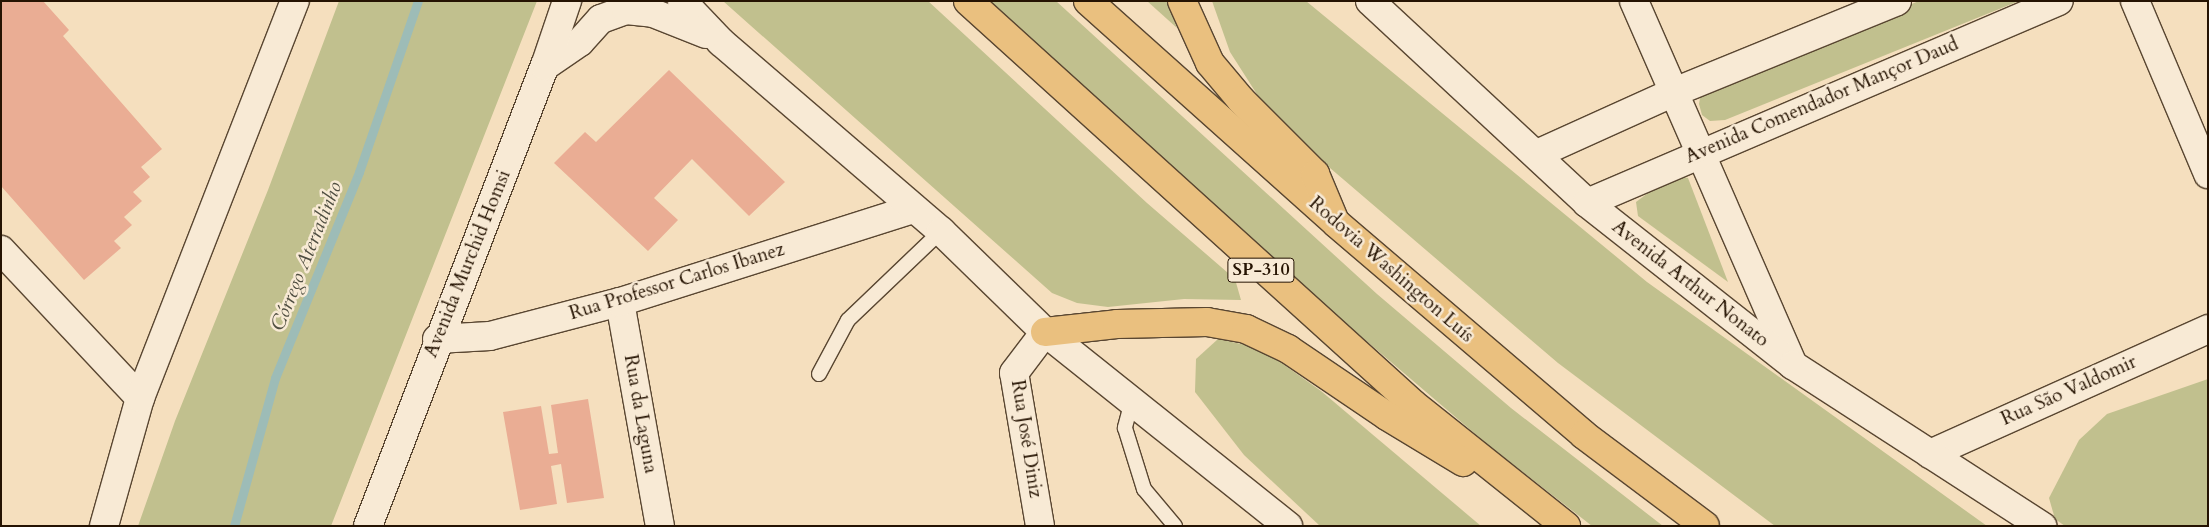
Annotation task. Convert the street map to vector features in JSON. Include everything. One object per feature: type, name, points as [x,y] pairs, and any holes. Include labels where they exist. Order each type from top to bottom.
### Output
[{"type":"highway","name":"SP-310","points":[[968,1],[1413,404],[1565,526]]},
{"type":"highway","name":"Rodovia Washington Luís","points":[[1088,1],[1336,223],[1584,435],[1705,526]]},
{"type":"highway","points":[[1185,6],[1210,63],[1241,100],[1315,174],[1336,223]]},
{"type":"highway","points":[[1045,332],[1117,324],[1207,322],[1246,329],[1288,349],[1388,416],[1565,526]]},
{"type":"main road","points":[[104,526],[140,398],[295,1]]},
{"type":"main road","name":"Avenida Murchid Homsi","points":[[368,526],[438,339],[545,66],[567,1]]},
{"type":"main road","points":[[682,1],[721,42],[941,231],[1045,332],[1288,526]]},
{"type":"main road","name":"Avenida Arthur Nonato","points":[[1370,1],[1537,154],[1587,203],[1793,365],[2042,526]]},
{"type":"main road","points":[[1634,1],[1672,93],[1793,365]]},
{"type":"main road","points":[[1537,154],[1672,93],[1897,1]]},
{"type":"main road","name":"Avenida Comendador Mançor Daud","points":[[1587,203],[1699,152],[2059,1]]},
{"type":"main road","points":[[2134,1],[2208,174]]},
{"type":"main road","points":[[545,66],[580,42],[601,19],[626,10],[653,13],[680,22],[721,42]]},
{"type":"main road","name":"Rua Professor Carlos Ibanez","points":[[438,339],[490,336],[620,302],[914,209]]},
{"type":"main road","points":[[1,250],[140,398]]},
{"type":"main road","name":"Rua da Laguna","points":[[620,302],[660,526]]},
{"type":"main road","name":"Rua São Valdomir","points":[[1930,454],[2208,329]]},
{"type":"main road","name":"Rua José Diniz","points":[[1040,526],[1014,373],[1045,332]]},
{"type":"lane","points":[[819,374],[848,320],[941,231]]},
{"type":"lane","points":[[1132,401],[1125,428],[1144,489],[1175,526]]},
{"type":"shaded area","points":[[339,1],[537,1],[331,526],[138,526],[175,421],[268,190]]},
{"type":"shaded area","points":[[723,1],[928,1],[1147,203],[1235,279],[1241,300],[1184,299],[1108,307],[1077,303],[1052,293]]},
{"type":"shaded area","points":[[989,1],[1056,1],[1377,294],[1511,408],[1663,526],[1592,526],[1487,444],[1350,327]]},
{"type":"shaded area","points":[[1147,1],[1167,1],[1177,28]]},
{"type":"shaded area","points":[[1212,1],[1306,1],[1647,282],[1987,526],[1775,526],[1558,363],[1302,144],[1260,99],[1230,52]]},
{"type":"shaded area","points":[[1919,1],[2019,1],[1725,120],[1710,121],[1702,115],[1699,104],[1701,92],[1725,79]]},
{"type":"shaded area","points":[[1672,175],[1688,178],[1728,282],[1638,216],[1636,202]]},
{"type":"shaded area","points":[[1218,339],[1246,345],[1273,357],[1321,391],[1481,526],[1320,526],[1244,455],[1195,392],[1196,359]]},
{"type":"shaded area","points":[[2208,379],[2208,526],[2065,526],[2055,519],[2049,498],[2079,440],[2107,414]]},
{"type":"building","points":[[1,1],[43,1],[69,30],[63,36],[162,149],[141,167],[150,177],[133,192],[142,201],[124,217],[132,225],[114,241],[121,248],[84,280],[1,186]]},
{"type":"building","points":[[669,70],[785,182],[749,216],[692,159],[654,198],[678,220],[648,251],[554,163],[585,132],[596,142]]},
{"type":"building","points":[[588,399],[604,498],[567,503],[561,464],[551,466],[557,504],[520,510],[503,412],[541,406],[549,454],[558,453],[551,405]]},
{"type":"waterway","name":"Córrego Aterradinho","points":[[234,526],[275,378],[359,172],[418,1]]}]
